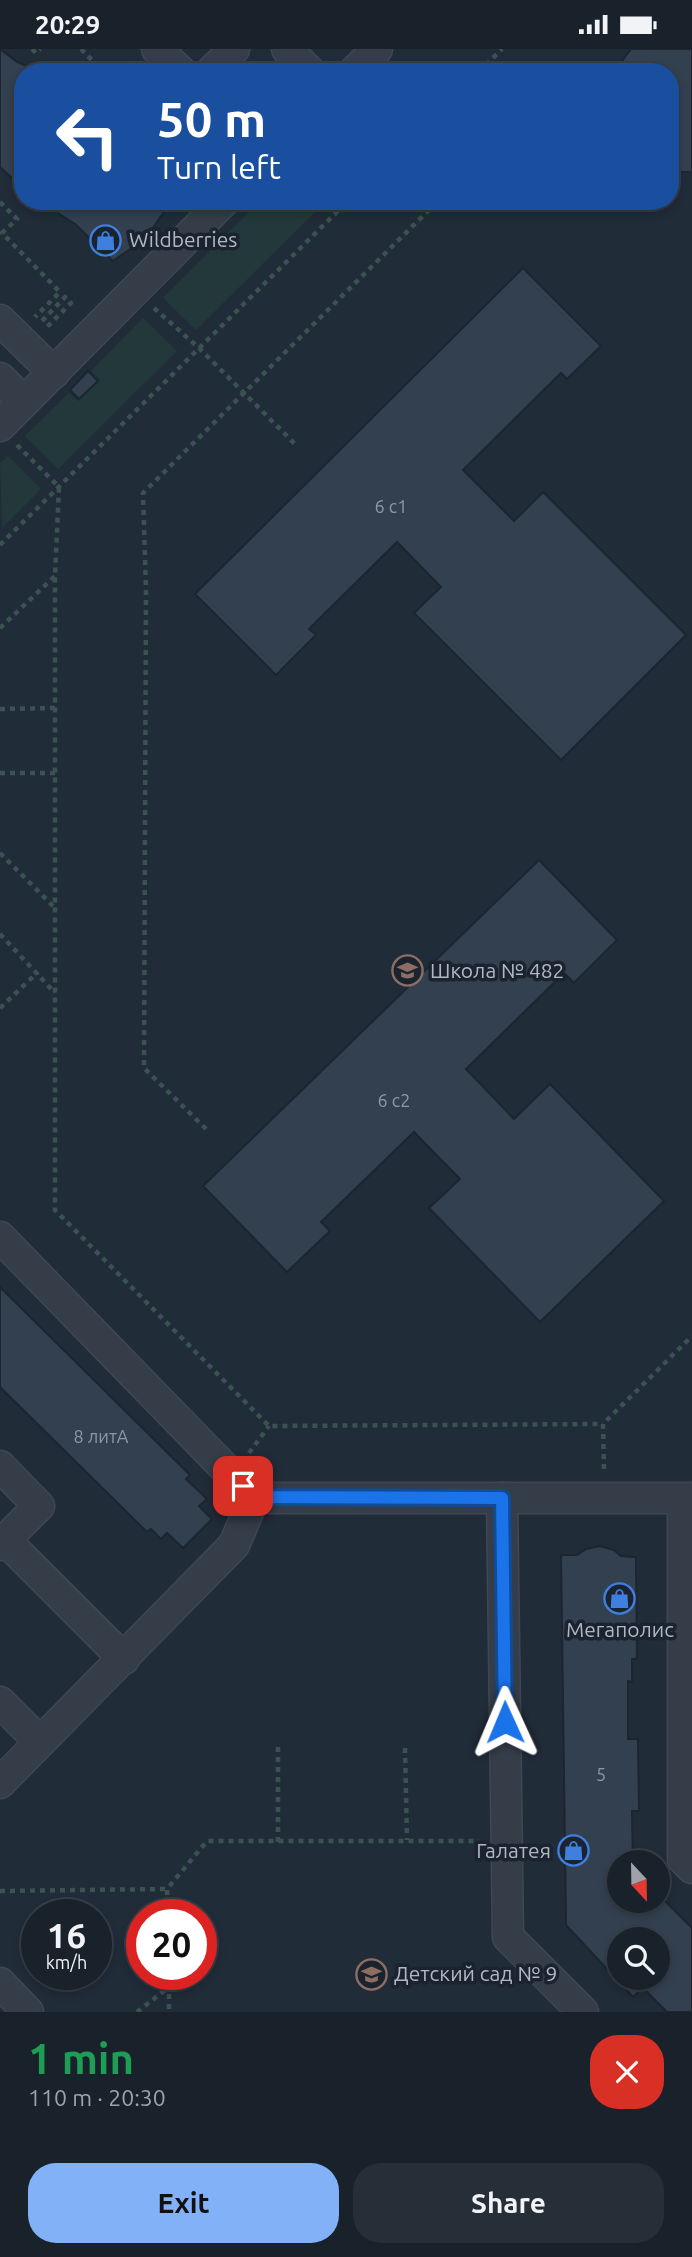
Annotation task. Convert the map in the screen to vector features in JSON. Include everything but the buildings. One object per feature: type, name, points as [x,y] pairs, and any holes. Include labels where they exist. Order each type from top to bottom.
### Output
[{"type":"lane","points":[[287,49],[301,63]]},
{"type":"lane","points":[[363,63],[377,49]]},
{"type":"lane","points":[[147,54],[164,63]]},
{"type":"lane","points":[[5,432],[24,402],[215,210]]},
{"type":"lane","points":[[13,323],[54,373]]},
{"type":"lane","points":[[0,378],[24,402]]},
{"type":"lane","points":[[0,1237],[254,1497],[688,1499],[683,1859],[692,1868]]},
{"type":"lane","points":[[0,1466],[39,1506],[2,1543],[124,1659]]},
{"type":"lane","points":[[0,1783],[234,1545],[254,1497]]},
{"type":"lane","points":[[502,1498],[508,1937],[583,2012]]},
{"type":"lane","points":[[0,1702],[40,1742]]},
{"type":"lane","points":[[0,1983],[29,2012]]},
{"type":"path","points":[[32,49],[36,53],[40,49]]},
{"type":"path","points":[[81,49],[95,63]]},
{"type":"path","points":[[488,63],[502,49]]},
{"type":"path","points":[[0,202],[17,219],[1,234],[60,292],[13,323]]},
{"type":"path","points":[[0,545],[339,210]]},
{"type":"path","points":[[206,1129],[144,1068],[146,591],[143,493],[429,210]]},
{"type":"path","points":[[135,291],[200,348],[295,444]]},
{"type":"path","points":[[38,336],[71,303],[65,297],[40,323]]},
{"type":"path","points":[[5,432],[59,487],[55,576],[55,1210],[269,1426],[603,1424],[692,1336]]},
{"type":"path","points":[[0,628],[55,576]]},
{"type":"path","points":[[0,709],[56,708]]},
{"type":"path","points":[[0,773],[55,773]]},
{"type":"path","points":[[0,853],[55,908]]},
{"type":"path","points":[[0,934],[56,993]]},
{"type":"path","points":[[0,1008],[38,972]]},
{"type":"path","points":[[603,1424],[605,1499]]},
{"type":"path","points":[[278,1747],[278,1842]]},
{"type":"path","points":[[405,1748],[407,1840]]},
{"type":"path","points":[[167,1899],[167,1889],[207,1841],[506,1842]]},
{"type":"path","points":[[0,1891],[167,1889]]},
{"type":"path","points":[[137,2012],[165,1990]]},
{"type":"path","points":[[169,1990],[169,2012]]},
{"type":"green space","points":[[251,210],[317,210],[196,330],[163,298]]},
{"type":"green space","points":[[143,318],[177,351],[58,469],[25,436],[69,393],[78,401],[100,380],[91,371]]},
{"type":"green space","points":[[8,456],[41,489],[2,528],[0,463]]},
{"type":"place","name":"Wildberries","points":[[106,240]]},
{"type":"place","name":"Школа № 482","points":[[407,971]]},
{"type":"place","name":"Мегаполис","points":[[620,1598]]},
{"type":"place","name":"Галатея","points":[[574,1851]]},
{"type":"place","name":"Детский сад № 9","points":[[371,1974]]},
{"type":"route","points":[[243,1486],[254,1497],[502,1498],[505,1722]]}]
